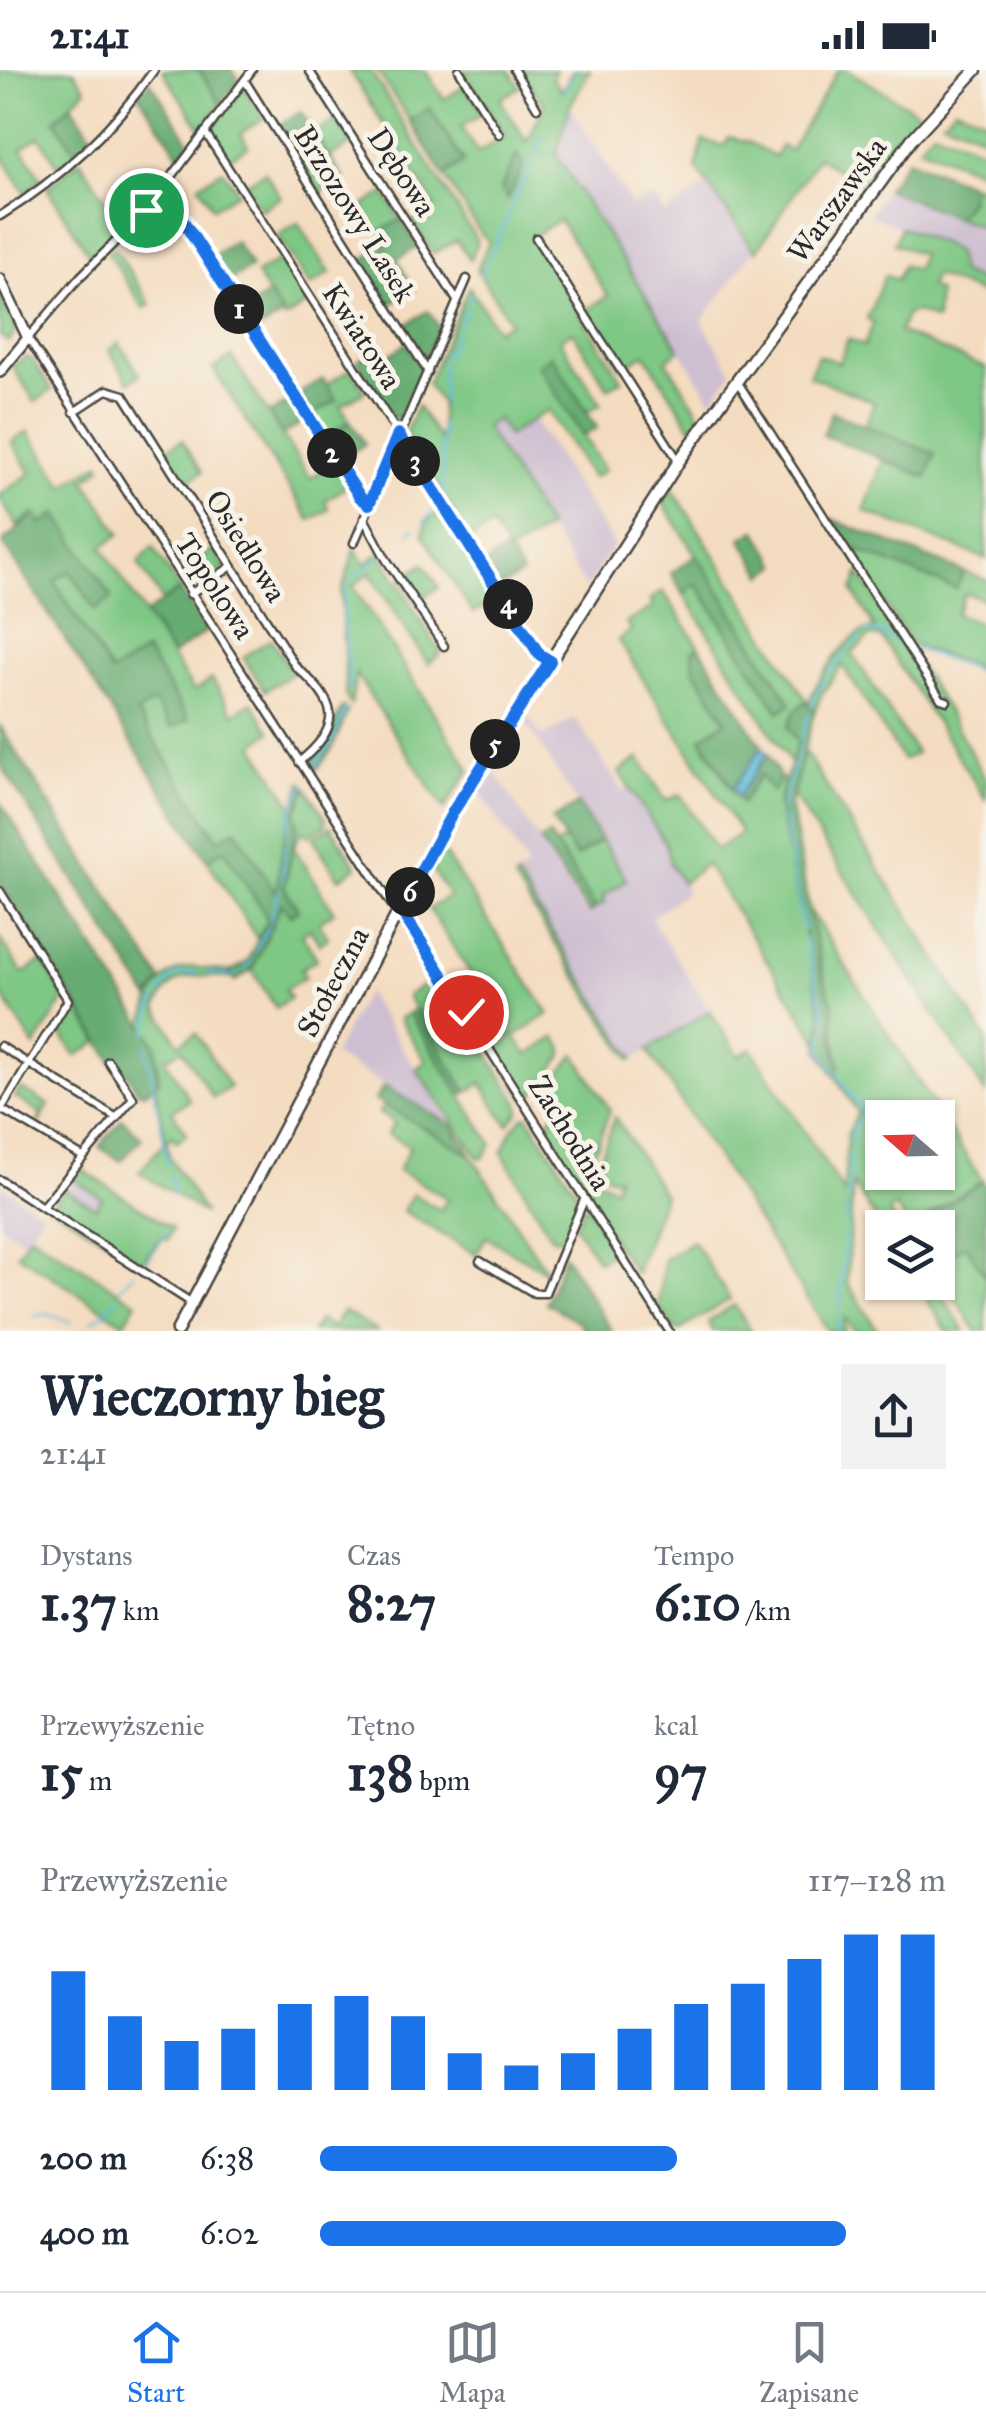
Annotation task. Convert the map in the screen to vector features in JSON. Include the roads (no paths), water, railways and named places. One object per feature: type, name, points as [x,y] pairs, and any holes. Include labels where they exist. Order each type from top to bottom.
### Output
[{"type":"main road","name":"Warszawska","points":[[748,366],[912,139],[976,70]]},
{"type":"main road","name":"Stołeczna","points":[[177,1331],[454,810],[679,461],[748,366]]},
{"type":"street","points":[[0,216],[86,150],[130,103],[154,70]]},
{"type":"street","points":[[0,372],[80,277],[146,210],[252,70]]},
{"type":"street","name":"Dębowa","points":[[309,70],[456,298]]},
{"type":"street","points":[[458,70],[500,134]]},
{"type":"street","points":[[514,70],[537,108]]},
{"type":"street","name":"Brzozowy Lasek","points":[[244,80],[428,372]]},
{"type":"street","name":"Kwiatowa","points":[[205,132],[539,654],[550,661]]},
{"type":"street","points":[[162,188],[360,497],[369,504]]},
{"type":"street","points":[[536,238],[679,461]]},
{"type":"street","name":"Topolowa","points":[[0,278],[28,338],[74,412],[399,912]]},
{"type":"street","points":[[354,542],[466,279]]},
{"type":"street","points":[[737,381],[941,699],[948,701]]},
{"type":"street","name":"Osiedlowa","points":[[74,412],[107,390],[124,395],[296,667],[312,680],[332,707],[326,731],[299,762]]},
{"type":"street","points":[[364,517],[386,560],[444,646]]},
{"type":"street","points":[[190,594],[232,566]]},
{"type":"street","points":[[0,891],[67,996],[66,1007],[0,1109],[82,1157]]},
{"type":"street","name":"Zachodnia","points":[[399,912],[670,1331]]},
{"type":"street","points":[[0,1046],[117,1118]]},
{"type":"street","points":[[42,1207],[133,1098],[108,1061]]},
{"type":"street","points":[[0,1180],[192,1303]]},
{"type":"street","points":[[480,1261],[542,1294],[584,1199]]},
{"type":"water","points":[[762,747],[767,754],[738,797],[733,789]]},
{"type":"waterway","points":[[563,93],[576,70]]},
{"type":"waterway","points":[[536,153],[543,136]]},
{"type":"waterway","points":[[513,204],[532,160]]},
{"type":"waterway","points":[[489,259],[510,211]]},
{"type":"waterway","points":[[481,276],[486,265]]},
{"type":"waterway","points":[[469,302],[473,294]]},
{"type":"waterway","points":[[460,324],[466,309]]},
{"type":"waterway","points":[[444,359],[457,331]]},
{"type":"waterway","points":[[442,365],[443,402]]},
{"type":"waterway","points":[[441,424],[443,497]]},
{"type":"waterway","points":[[424,522],[434,510]]},
{"type":"waterway","points":[[409,533],[415,528]]},
{"type":"waterway","points":[[351,579],[378,559]]},
{"type":"waterway","points":[[346,586],[343,613],[350,690]]},
{"type":"waterway","points":[[866,631],[900,643]]},
{"type":"waterway","points":[[851,646],[860,636]]},
{"type":"waterway","points":[[914,648],[986,674]]},
{"type":"waterway","points":[[830,672],[846,652]]},
{"type":"waterway","points":[[811,705],[824,678]]},
{"type":"waterway","points":[[314,769],[333,740],[346,709]]},
{"type":"waterway","points":[[800,745],[809,713]]},
{"type":"waterway","points":[[781,809],[798,751]]},
{"type":"waterway","points":[[286,838],[292,810],[304,784]]},
{"type":"waterway","points":[[783,817],[804,930]]},
{"type":"waterway","points":[[282,881],[285,847]]},
{"type":"waterway","points":[[270,921],[279,891]]},
{"type":"waterway","points":[[255,951],[267,928]]},
{"type":"waterway","points":[[805,940],[826,1021]]},
{"type":"waterway","points":[[245,969],[252,959]]},
{"type":"waterway","points":[[160,993],[175,975],[197,973]]},
{"type":"waterway","points":[[207,974],[237,975]]},
{"type":"waterway","points":[[146,1034],[155,999]]},
{"type":"waterway","points":[[824,1031],[822,1051],[864,1114],[854,1127],[851,1149]]},
{"type":"waterway","points":[[146,1045],[168,1164]]},
{"type":"waterway","points":[[848,1199],[851,1157]]},
{"type":"waterway","points":[[170,1175],[174,1195]]},
{"type":"waterway","points":[[846,1223],[847,1207]]},
{"type":"waterway","points":[[145,1264],[167,1232]]},
{"type":"waterway","points":[[840,1309],[845,1232]]},
{"type":"waterway","points":[[120,1288],[133,1274]]},
{"type":"waterway","points":[[92,1321],[104,1314],[116,1298]]},
{"type":"waterway","points":[[34,1316],[47,1314],[70,1322]]},
{"type":"waterway","points":[[838,1331],[839,1318]]}]
